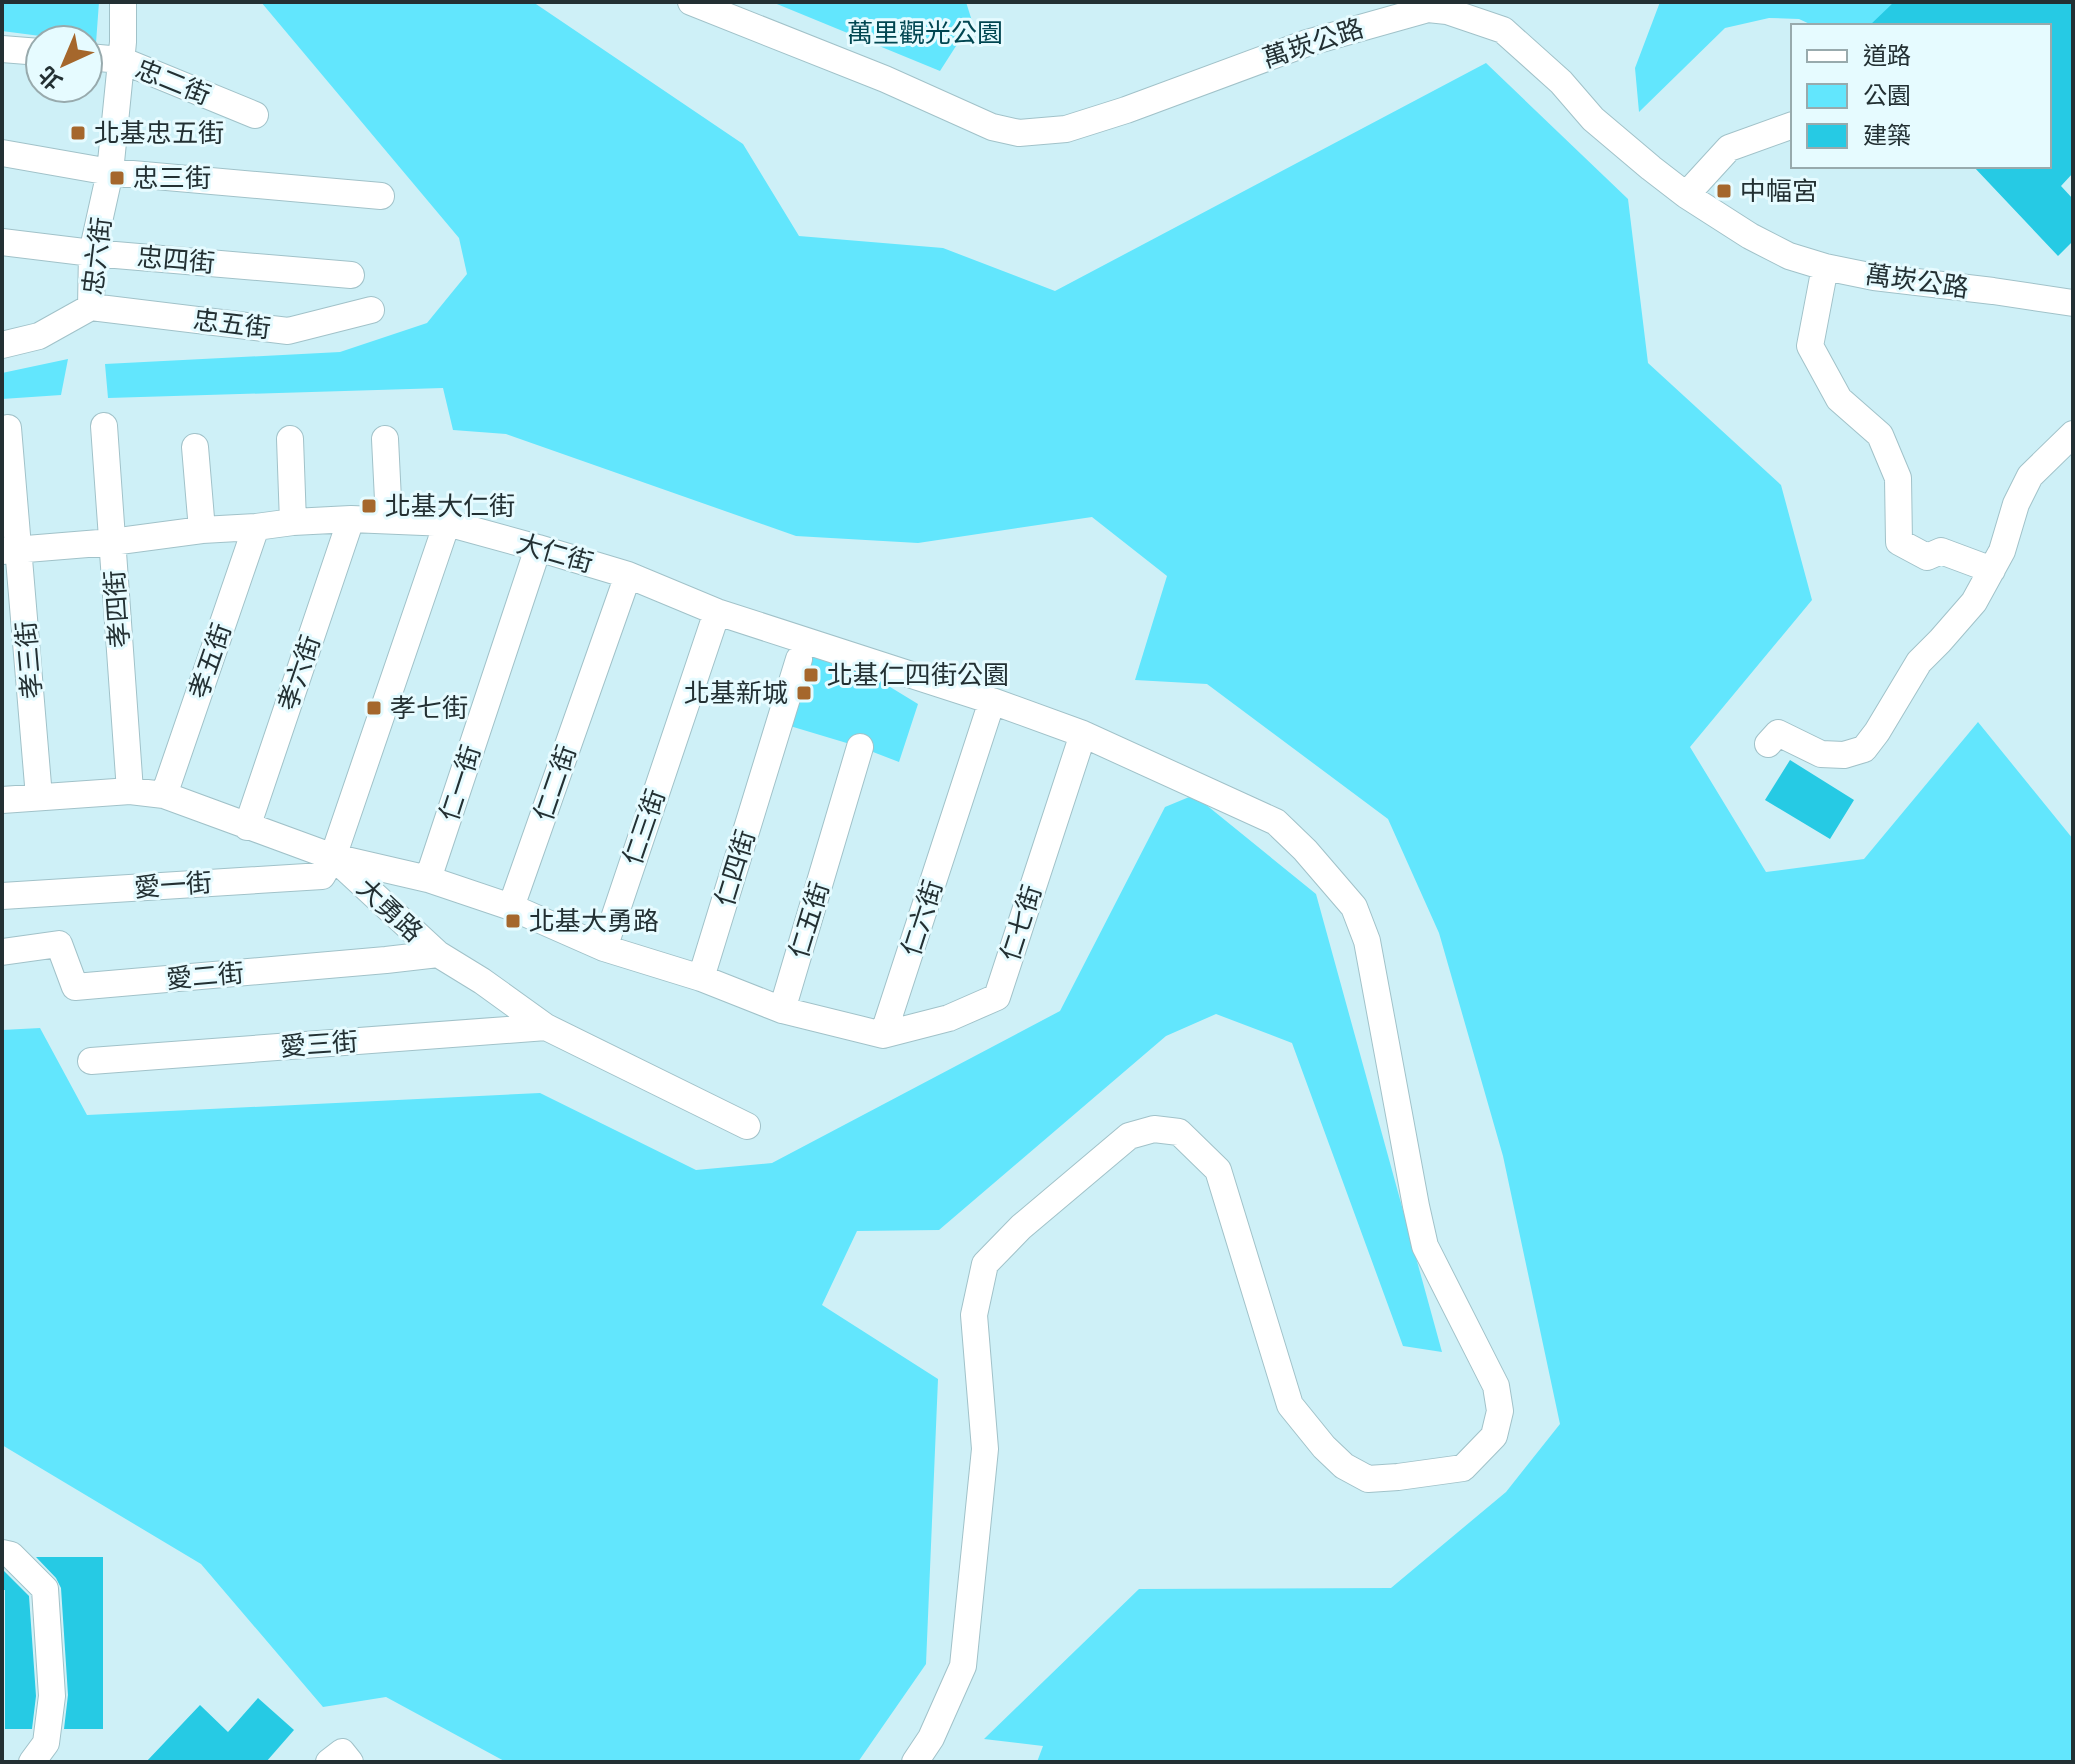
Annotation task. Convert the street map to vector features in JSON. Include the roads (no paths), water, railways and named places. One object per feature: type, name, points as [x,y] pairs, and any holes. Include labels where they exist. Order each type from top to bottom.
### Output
[{"type":"street","name":"忠六街","points":[[2,345],[39,336],[91,307],[92,253],[110,172],[121,60],[123,2]]},
{"type":"street","name":"萬崁公路","points":[[691,2],[885,79],[992,127],[1019,133],[1066,129],[1307,43],[1428,9],[1447,11],[1503,30],[1561,82],[1593,119],[1686,195],[1750,236],[1789,256],[1874,277],[2073,303]]},
{"type":"street","points":[[2,49],[24,51]]},
{"type":"street","name":"忠二街","points":[[104,58],[121,60],[255,115]]},
{"type":"street","points":[[1686,195],[1729,148],[1791,126]]},
{"type":"street","points":[[2,153],[110,172],[381,196]]},
{"type":"street","name":"忠四街","points":[[2,242],[92,253],[351,275]]},
{"type":"street","points":[[1825,267],[1810,346],[1839,399],[1880,435],[1898,478],[1899,542],[1927,557],[1941,551],[1992,570]]},
{"type":"street","name":"忠五街","points":[[91,307],[288,331],[371,310]]},
{"type":"street","name":"孝四街","points":[[104,426],[130,791]]},
{"type":"street","name":"孝三街","points":[[8,428],[11,550],[39,797]]},
{"type":"street","points":[[1768,744],[1778,733],[1821,754],[1844,755],[1864,749],[1919,662],[1974,602],[2002,551],[2016,504],[2030,476],[2073,434]]},
{"type":"street","points":[[290,439],[293,522]]},
{"type":"street","points":[[385,439],[389,520]]},
{"type":"street","points":[[195,447],[202,530]]},
{"type":"street","name":"大仁街","points":[[11,550],[293,522],[351,519],[447,523],[628,575],[717,612],[992,701],[1083,734],[1276,822],[1305,850],[1354,907],[1367,941],[1425,1246],[1496,1386],[1500,1411],[1494,1436],[1463,1468],[1368,1479],[1344,1466],[1290,1405],[1218,1170],[1179,1132],[1154,1129],[1129,1136],[1021,1227],[985,1264],[974,1315],[985,1449],[963,1666],[931,1738],[915,1762]]},
{"type":"street","name":"孝六街","points":[[247,827],[351,519]]},
{"type":"street","points":[[447,523],[333,857],[428,879],[511,907],[604,948],[701,978],[782,1010],[883,1035]]},
{"type":"street","name":"孝五街","points":[[164,795],[256,527]]},
{"type":"street","name":"仁一街","points":[[428,879],[538,548]]},
{"type":"street","name":"仁二街","points":[[511,907],[628,575]]},
{"type":"street","name":"仁三街","points":[[604,948],[717,612]]},
{"type":"street","name":"仁四街","points":[[701,978],[799,659]]},
{"type":"street","name":"仁六街","points":[[883,1035],[992,701]]},
{"type":"street","name":"仁七街","points":[[883,1035],[949,1018],[997,997],[1083,734]]},
{"type":"street","name":"仁五街","points":[[782,1010],[860,747]]},
{"type":"street","name":"大勇路","points":[[2,800],[130,791],[164,795],[333,857],[438,954],[546,1027],[747,1126]]},
{"type":"street","name":"愛一街","points":[[2,896],[322,876],[333,857]]},
{"type":"street","name":"愛二街","points":[[2,952],[59,944],[75,987],[438,954]]},
{"type":"street","name":"愛三街","points":[[91,1061],[546,1027]]},
{"type":"street","points":[[2,1553],[11,1555],[45,1589],[52,1696],[46,1743],[32,1762]]},
{"type":"street","points":[[329,1762],[342,1752],[350,1762]]},
{"type":"place","name":"北基忠五街","points":[[78,133]]},
{"type":"place","name":"忠三街","points":[[117,178]]},
{"type":"place","name":"中幅宮","points":[[1724,191]]},
{"type":"place","name":"北基大仁街","points":[[369,506]]},
{"type":"place","name":"北基仁四街公園","points":[[811,675]]},
{"type":"place","name":"北基新城","points":[[804,693]]},
{"type":"place","name":"孝七街","points":[[374,708]]},
{"type":"place","name":"北基大勇路","points":[[513,921]]},
{"type":"park label","name":"萬里觀光公園","points":[[925,33]]}]
